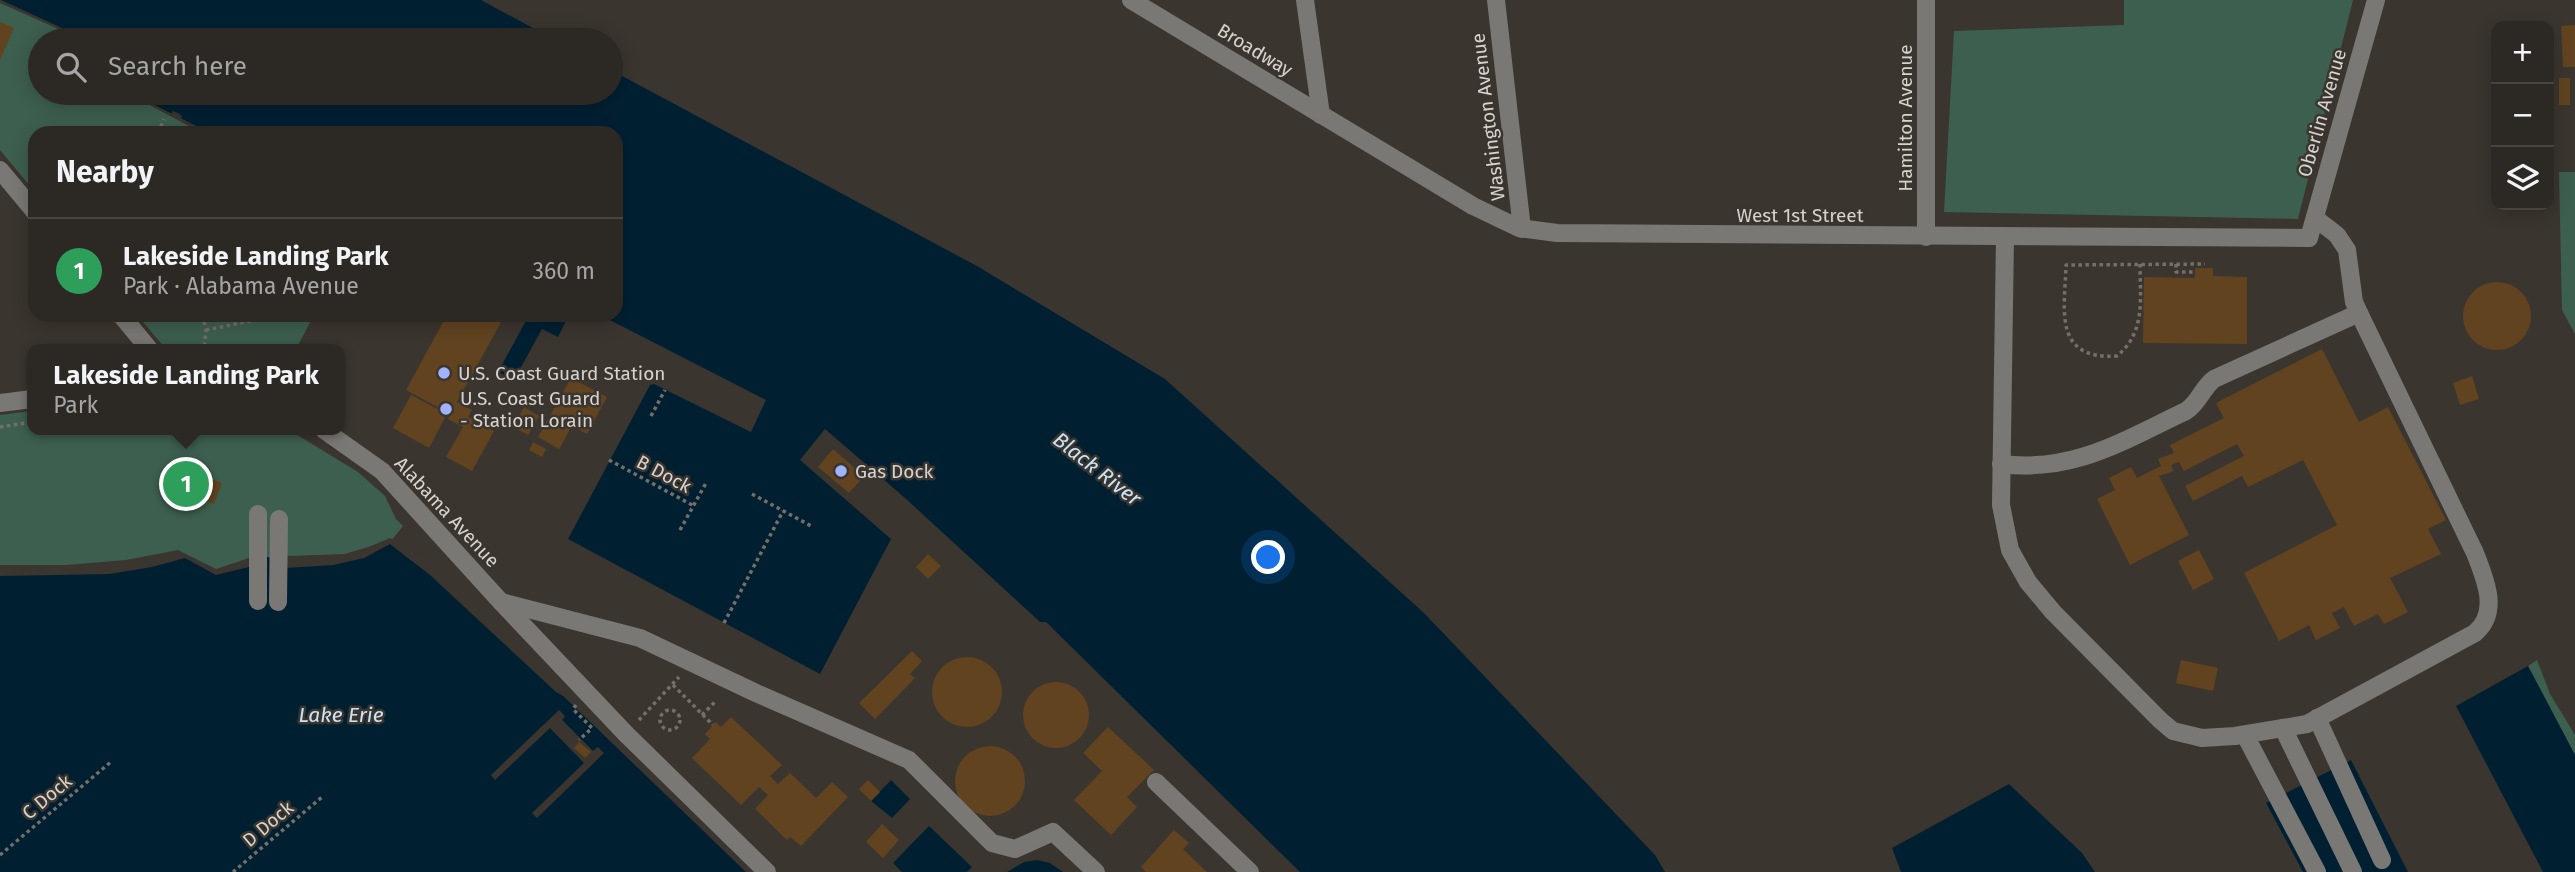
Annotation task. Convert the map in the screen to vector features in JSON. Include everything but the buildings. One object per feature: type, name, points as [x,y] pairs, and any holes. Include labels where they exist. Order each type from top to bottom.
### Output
[{"type":"street","name":"Broadway","points":[[1131,0],[1321,115]]},
{"type":"street","points":[[1305,0],[1321,115]]},
{"type":"street","name":"Washington Avenue","points":[[1496,0],[1522,229]]},
{"type":"street","name":"Hamilton Avenue","points":[[1926,0],[1926,236]]},
{"type":"street","name":"Oberlin Avenue","points":[[2309,238],[2376,0]]},
{"type":"street","name":"West 1st Street","points":[[1321,115],[1473,206],[1522,229],[1557,233],[2309,238]]},
{"type":"street","points":[[0,170],[28,204]]},
{"type":"street","points":[[2005,237],[2001,505],[2010,550],[2028,582],[2053,612],[2160,720],[2174,731],[2202,738],[2245,735],[2306,724],[2475,633],[2483,626],[2489,607],[2484,577],[2475,553],[2358,313],[2347,250],[2337,235],[2315,218]]},
{"type":"street","points":[[2001,464],[2028,467],[2090,456],[2193,407],[2208,383],[2214,379],[2358,313]]},
{"type":"street","points":[[127,322],[145,344]]},
{"type":"street","points":[[0,403],[27,400]]},
{"type":"street","name":"Alabama Avenue","points":[[331,435],[382,471],[626,734],[767,872]]},
{"type":"street","points":[[258,514],[258,601]]},
{"type":"street","points":[[278,602],[279,519]]},
{"type":"street","points":[[501,602],[640,638],[908,760],[992,843],[1015,849],[1053,832],[1096,872]]},
{"type":"street","points":[[2318,718],[2382,860]]},
{"type":"street","points":[[2283,728],[2353,872]]},
{"type":"street","points":[[2245,735],[2317,872]]},
{"type":"street","points":[[1156,782],[1250,872]]},
{"type":"path","points":[[161,126],[164,119]]},
{"type":"path","points":[[2140,264],[2138,329],[2130,344],[2117,356],[2110,357],[2090,354],[2079,348],[2065,328],[2066,265],[2140,264],[2176,264],[2205,266],[2205,255]]},
{"type":"path","points":[[2176,264],[2176,272],[2195,272]]},
{"type":"path","points":[[204,322],[205,344]]},
{"type":"path","points":[[206,330],[245,322]]},
{"type":"path","points":[[651,416],[665,390]]},
{"type":"path","points":[[0,427],[27,423]]},
{"type":"path","name":"B Dock","points":[[609,460],[694,506]]},
{"type":"path","points":[[680,530],[706,483]]},
{"type":"path","points":[[751,494],[813,527]]},
{"type":"path","points":[[724,623],[783,511]]},
{"type":"path","points":[[626,734],[693,663]]},
{"type":"path","points":[[672,685],[713,725]]},
{"type":"path","points":[[570,696],[578,704],[573,709],[592,727],[579,740]]},
{"type":"path","points":[[702,715],[715,702]]},
{"type":"path","points":[[654,705],[663,713]]},
{"type":"path","points":[[669,710],[678,713],[681,719],[679,726],[674,730],[664,729],[660,719],[663,713],[669,710]]},
{"type":"path","name":"C Dock","points":[[0,855],[112,761]]},
{"type":"path","name":"D Dock","points":[[233,872],[322,797]]},
{"type":"green space","points":[[0,0],[58,28],[28,28],[28,105],[154,105],[196,126],[28,126],[28,184],[0,150]]},
{"type":"green space","points":[[2124,0],[2353,0],[2298,219],[1944,212],[1954,31],[2124,25]]},
{"type":"green space","points":[[2559,172],[2575,172],[2575,334],[2562,310]]},
{"type":"green space","points":[[143,322],[310,322],[299,344],[162,344]]},
{"type":"green space","points":[[27,412],[27,435],[297,435],[358,472],[385,496],[396,519],[403,526],[391,541],[345,558],[216,573],[126,564],[0,569],[0,415]]},
{"type":"green space","points":[[2537,660],[2550,694],[2575,735],[2575,755],[2528,666]]},
{"type":"water","points":[[1,0],[481,0],[533,28],[61,28]]},
{"type":"water","name":"Black River","points":[[623,76],[977,266],[1165,379],[1424,613],[1655,855],[1665,872],[1300,872],[1046,622],[1040,622],[825,429],[800,460],[891,539],[820,674],[568,539],[650,385],[654,384],[751,432],[766,400],[614,322],[623,322],[623,126],[196,126],[154,105],[623,105]]},
{"type":"water","points":[[525,322],[566,322],[558,337],[542,329],[514,380],[498,372]]},
{"type":"water","name":"Lake Erie","points":[[391,541],[419,557],[746,872],[0,872],[0,569],[126,564],[178,554],[216,573],[252,557],[345,558]]},
{"type":"water","points":[[2528,666],[2575,755],[2575,872],[2543,872],[2456,706]]},
{"type":"water","points":[[2351,760],[2408,872],[2303,872],[2266,803]]},
{"type":"water","points":[[891,780],[910,799],[892,818],[871,801]]},
{"type":"water","points":[[2009,784],[2082,853],[2095,872],[1901,872],[1892,848]]},
{"type":"water","points":[[929,826],[972,867],[967,872],[902,872],[893,863]]},
{"type":"water","points":[[1037,860],[1050,863],[1063,872],[1007,872],[1024,862]]},
{"type":"pier","points":[[0,0],[62,28],[56,28],[0,3]]},
{"type":"pier","points":[[150,105],[171,114],[173,111],[178,113],[182,116],[181,119],[196,126],[189,126]]},
{"type":"pier","points":[[390,538],[421,555],[567,698],[556,692],[430,575],[390,544],[364,558],[333,565],[285,568],[285,554],[345,554]]},
{"type":"pier","points":[[178,550],[216,569],[249,558],[250,555],[253,566],[216,575],[185,558],[109,574],[0,576],[0,565],[66,565],[126,560]]},
{"type":"pier","points":[[559,710],[565,716],[562,720],[593,751],[598,747],[604,753],[537,818],[532,813],[584,763],[550,728],[495,780],[491,775]]},
{"type":"place","name":"U.S. Coast Guard Station","points":[[444,373]]},
{"type":"place","name":"U.S. Coast Guard - Station Lorain","points":[[446,409]]},
{"type":"place","name":"Gas Dock","points":[[841,471]]},
{"type":"place","name":"Lakeside Landing Park","points":[[186,484]]}]
